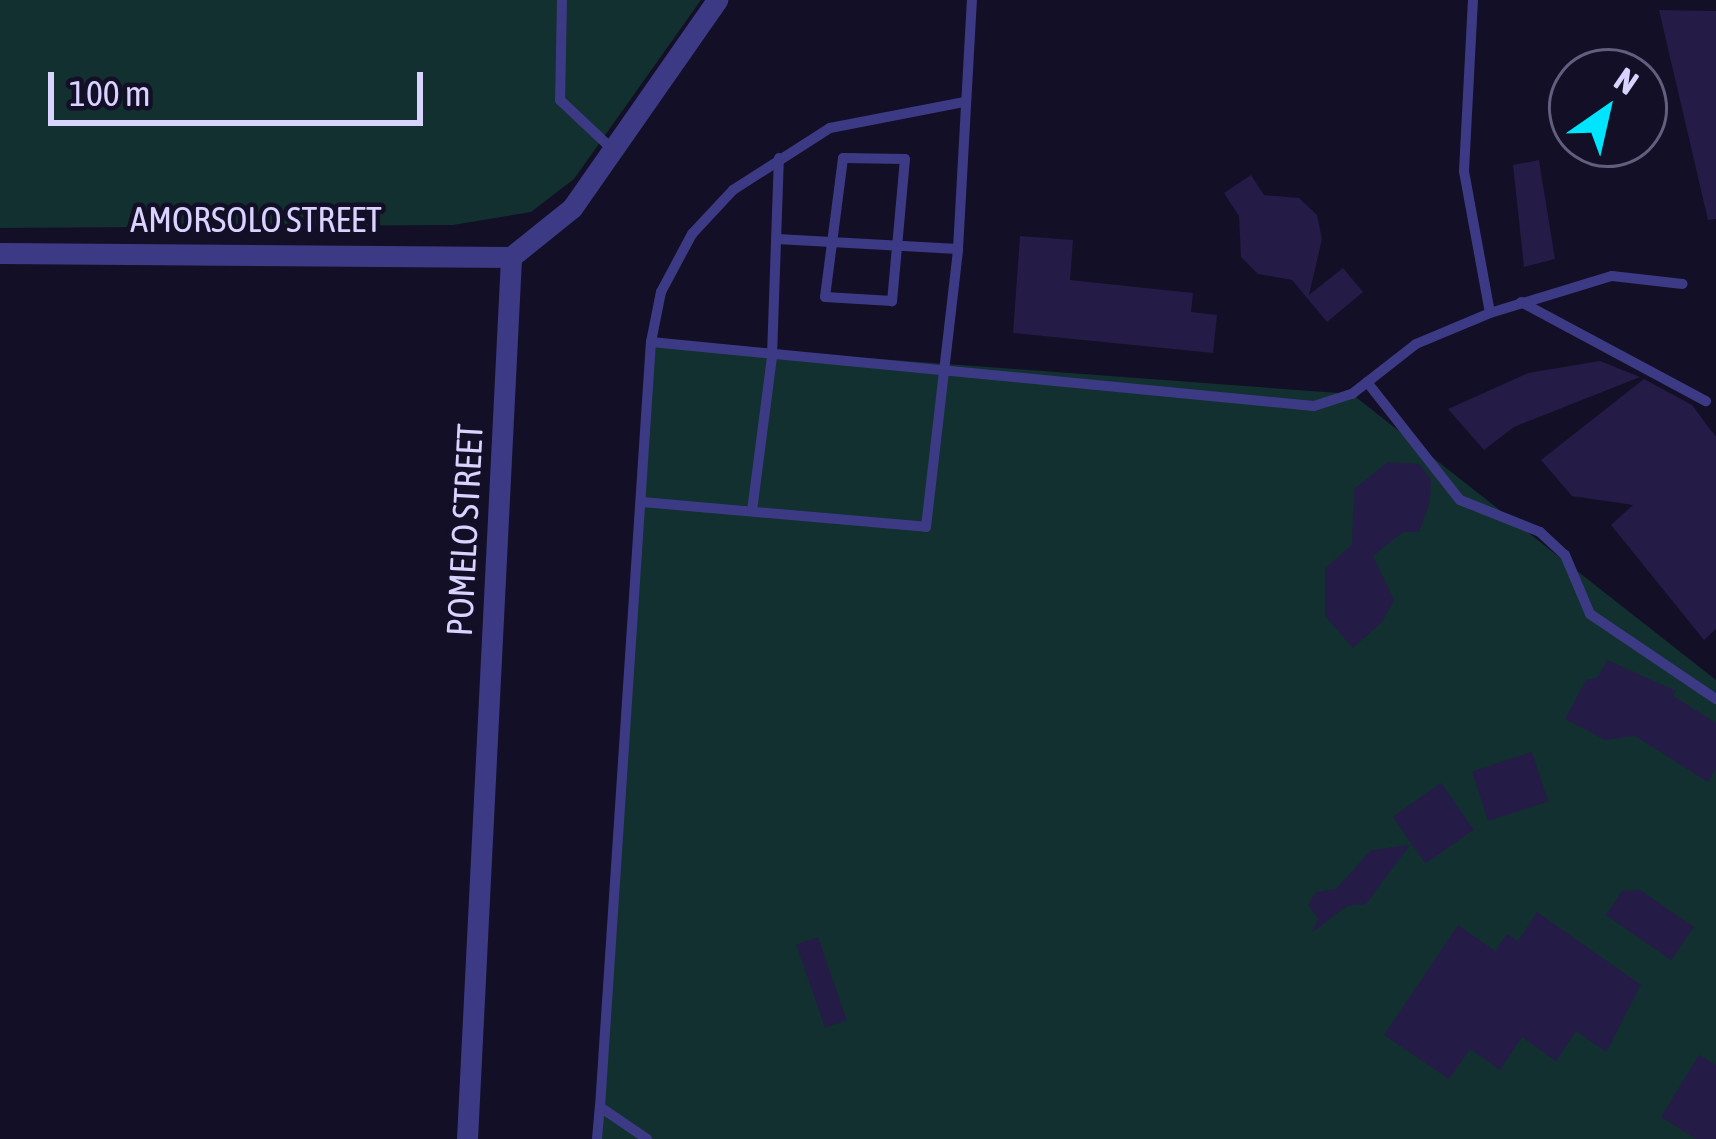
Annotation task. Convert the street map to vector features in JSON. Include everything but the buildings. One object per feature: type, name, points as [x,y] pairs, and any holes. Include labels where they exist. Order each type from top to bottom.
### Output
[{"type":"street","points":[[512,257],[551,232],[716,0]]},
{"type":"street","name":"AMORSOLO STREET","points":[[0,253],[512,257]]},
{"type":"street","name":"POMELO STREET","points":[[467,1139],[512,257]]},
{"type":"lane","points":[[642,502],[926,526],[947,375],[972,0]]},
{"type":"lane","points":[[1473,0],[1464,172],[1490,313]]},
{"type":"lane","points":[[562,1],[560,100],[612,149]]},
{"type":"lane","points":[[597,1139],[651,342],[661,292],[692,234],[733,190],[779,158],[830,128],[964,102]]},
{"type":"lane","points":[[752,511],[772,356],[779,158]]},
{"type":"lane","points":[[843,158],[905,159],[892,301],[825,297],[830,242],[843,158]]},
{"type":"lane","points":[[777,238],[958,249]]},
{"type":"lane","points":[[651,342],[947,375],[1314,406],[1367,382],[1415,344],[1521,302],[1612,276],[1683,284]]},
{"type":"lane","points":[[1521,302],[1706,401]]},
{"type":"lane","points":[[1367,382],[1460,500],[1540,532],[1565,555],[1589,614],[1716,699]]},
{"type":"lane","points":[[600,1106],[647,1139]]},
{"type":"green space","points":[[0,0],[701,0],[574,179],[531,212],[453,225],[0,228]]},
{"type":"green space","points":[[651,342],[1352,394],[1716,680],[1716,1139],[596,1139]]}]
